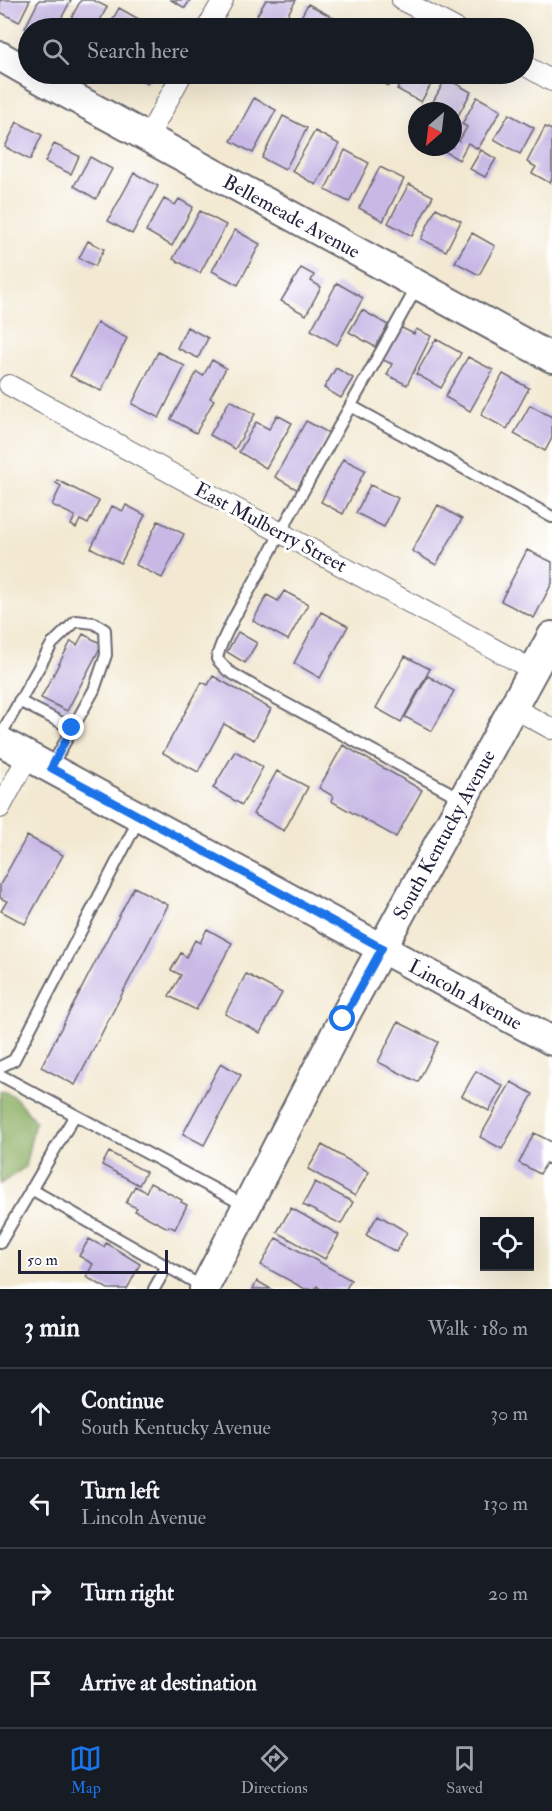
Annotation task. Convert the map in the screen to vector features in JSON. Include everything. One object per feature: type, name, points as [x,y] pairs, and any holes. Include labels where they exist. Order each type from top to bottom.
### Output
[{"type":"street","points":[[402,0],[436,18]]},
{"type":"street","points":[[211,18],[219,1]]},
{"type":"street","name":"Bellemeade Avenue","points":[[0,56],[18,66]]},
{"type":"street","points":[[534,71],[552,81]]},
{"type":"street","name":"Bellemeade Avenue","points":[[50,84],[552,358]]},
{"type":"street","points":[[148,137],[177,84]]},
{"type":"street","name":"East Mulberry Street","points":[[9,385],[533,670]]},
{"type":"street","name":"South Kentucky Avenue","points":[[204,1288],[382,948],[552,636]]},
{"type":"street","points":[[512,706],[552,729]]},
{"type":"street","name":"Lincoln Avenue","points":[[0,741],[552,1041]]},
{"type":"street","points":[[0,808],[39,762]]},
{"type":"lane","points":[[418,285],[280,532],[217,658],[220,664],[258,688],[462,800]]},
{"type":"lane","points":[[351,406],[552,517]]},
{"type":"lane","points":[[0,736],[52,644],[76,621],[94,623],[105,630],[106,656],[94,690],[72,728],[39,762]]},
{"type":"lane","points":[[19,701],[72,728]]},
{"type":"lane","points":[[0,1066],[14,1060],[140,817]]},
{"type":"lane","points":[[0,1075],[247,1206]]},
{"type":"lane","points":[[0,1243],[75,1115]]},
{"type":"lane","points":[[31,1189],[204,1288]]},
{"type":"lane","points":[[154,1289],[167,1266]]},
{"type":"green space","points":[[0,1090],[14,1096],[35,1121],[25,1167],[0,1184]]},
{"type":"building","points":[[0,0],[30,0],[18,21],[0,12]]},
{"type":"building","points":[[39,0],[71,0],[61,18],[30,18]]},
{"type":"building","points":[[81,0],[93,0],[107,7],[101,18],[71,18]]},
{"type":"building","points":[[171,0],[190,0],[185,8]]},
{"type":"building","points":[[266,0],[296,0],[286,18],[262,18],[257,15]]},
{"type":"building","points":[[308,4],[334,18],[300,18]]},
{"type":"building","points":[[119,8],[137,18],[114,18]]},
{"type":"building","points":[[400,84],[431,84],[421,102],[397,89]]},
{"type":"building","points":[[443,84],[457,84],[471,92],[462,108],[462,102],[433,102]]},
{"type":"building","points":[[477,97],[501,110],[478,149],[468,143],[462,154],[462,136],[467,127],[462,124]]},
{"type":"building","points":[[254,98],[276,110],[253,153],[231,141]]},
{"type":"building","points":[[509,114],[534,128],[520,154],[494,139]]},
{"type":"building","points":[[283,116],[307,128],[285,170],[262,158]]},
{"type":"building","points":[[17,122],[42,135],[30,160],[5,147]]},
{"type":"building","points":[[545,127],[552,130],[552,178],[550,183],[532,173],[536,167],[527,162]]},
{"type":"building","points":[[315,131],[339,144],[316,185],[292,171]]},
{"type":"building","points":[[54,144],[79,156],[71,174],[45,162]]},
{"type":"building","points":[[345,150],[369,163],[349,202],[325,190]]},
{"type":"building","points":[[481,150],[496,159],[485,177],[470,169]]},
{"type":"building","points":[[90,157],[112,169],[96,199],[74,186]]},
{"type":"building","points":[[380,167],[404,179],[383,221],[359,208]]},
{"type":"building","points":[[134,173],[158,186],[132,234],[108,221]]},
{"type":"building","points":[[409,184],[433,196],[412,236],[388,223]]},
{"type":"building","points":[[164,199],[175,205],[179,199],[193,207],[172,246],[146,231]]},
{"type":"building","points":[[436,208],[461,221],[446,251],[421,239]]},
{"type":"building","points":[[200,211],[226,225],[200,273],[173,259]]},
{"type":"building","points":[[235,230],[260,244],[238,285],[212,271]]},
{"type":"building","points":[[472,233],[495,246],[479,275],[455,262]]},
{"type":"building","points":[[88,241],[104,249],[95,266],[79,258]]},
{"type":"building","points":[[301,268],[314,275],[311,281],[321,287],[306,315],[281,301]]},
{"type":"building","points":[[337,283],[363,298],[337,345],[311,330]]},
{"type":"building","points":[[362,310],[388,325],[375,347],[349,332]]},
{"type":"building","points":[[97,323],[127,338],[101,391],[70,376]]},
{"type":"building","points":[[187,327],[208,338],[198,358],[177,348]]},
{"type":"building","points":[[400,327],[414,334],[416,329],[431,336],[407,385],[387,375],[392,364],[383,360]]},
{"type":"building","points":[[436,339],[461,353],[441,388],[416,374]]},
{"type":"building","points":[[158,352],[185,366],[159,418],[132,404]]},
{"type":"building","points":[[468,357],[493,370],[470,411],[445,397]]},
{"type":"building","points":[[212,360],[226,368],[210,398],[214,400],[196,433],[171,419],[197,372],[203,376]]},
{"type":"building","points":[[336,368],[353,378],[341,398],[324,388]]},
{"type":"building","points":[[503,374],[529,388],[507,429],[481,415]]},
{"type":"building","points":[[230,400],[255,414],[235,449],[210,435]]},
{"type":"building","points":[[530,405],[552,417],[552,438],[545,451],[514,434]]},
{"type":"building","points":[[277,415],[292,423],[266,468],[239,452],[256,422],[269,429]]},
{"type":"building","points":[[306,421],[329,433],[298,490],[275,477]]},
{"type":"building","points":[[343,459],[365,470],[343,514],[321,502]]},
{"type":"building","points":[[57,480],[99,501],[88,524],[80,520],[76,528],[71,525],[75,516],[52,505],[61,486],[56,483]]},
{"type":"building","points":[[370,485],[398,498],[384,527],[356,513]]},
{"type":"building","points":[[126,505],[145,515],[121,563],[91,548],[112,506],[123,511]]},
{"type":"building","points":[[438,505],[462,519],[436,565],[412,551]]},
{"type":"building","points":[[158,521],[184,534],[162,578],[136,565]]},
{"type":"building","points":[[527,550],[552,562],[552,583],[534,618],[501,601]]},
{"type":"building","points":[[284,591],[308,604],[288,640],[253,621],[267,595],[278,601]]},
{"type":"building","points":[[321,612],[348,626],[320,678],[294,663]]},
{"type":"building","points":[[238,632],[257,643],[245,663],[227,652]]},
{"type":"building","points":[[83,634],[102,644],[67,711],[41,698],[71,641],[77,645]]},
{"type":"building","points":[[405,656],[430,669],[401,722],[376,708]]},
{"type":"building","points":[[213,676],[271,709],[254,740],[224,724],[198,772],[163,753],[202,682],[208,685]]},
{"type":"building","points":[[428,676],[454,691],[432,731],[405,717]]},
{"type":"building","points":[[343,745],[422,790],[396,837],[331,801],[333,796],[319,788]]},
{"type":"building","points":[[235,751],[263,767],[242,805],[213,788]]},
{"type":"building","points":[[277,771],[308,787],[284,831],[253,814]]},
{"type":"building","points":[[27,836],[63,855],[25,924],[1,911],[7,901],[0,898],[0,885]]},
{"type":"building","points":[[134,887],[168,905],[75,1085],[41,1067]]},
{"type":"building","points":[[207,929],[232,943],[196,1010],[169,996],[181,975],[171,970],[181,953],[186,957],[195,940],[200,943]]},
{"type":"building","points":[[246,974],[282,993],[260,1033],[225,1014]]},
{"type":"building","points":[[398,1022],[438,1042],[418,1082],[378,1062]]},
{"type":"building","points":[[221,1063],[241,1075],[204,1145],[183,1134]]},
{"type":"building","points":[[476,1071],[503,1086],[489,1111],[462,1096]]},
{"type":"building","points":[[511,1082],[533,1094],[502,1149],[480,1137]]},
{"type":"building","points":[[534,1133],[552,1142],[552,1166],[546,1163],[540,1174],[519,1163]]},
{"type":"building","points":[[322,1145],[369,1172],[355,1196],[308,1169]]},
{"type":"building","points":[[109,1152],[146,1172],[139,1185],[102,1165]]},
{"type":"building","points":[[315,1182],[353,1202],[341,1224],[303,1205]]},
{"type":"building","points":[[150,1183],[187,1205],[175,1229],[169,1226],[168,1228],[135,1211],[137,1208],[126,1203],[135,1186],[146,1192]]},
{"type":"building","points":[[291,1208],[339,1235],[325,1259],[277,1232]]},
{"type":"building","points":[[378,1215],[407,1232],[396,1252],[366,1235]]},
{"type":"building","points":[[276,1238],[351,1280],[346,1289],[321,1289],[317,1286],[315,1289],[305,1289],[261,1265]]},
{"type":"building","points":[[89,1239],[104,1247],[106,1243],[140,1264],[127,1289],[108,1289],[86,1277],[93,1264],[79,1256]]},
{"type":"building","points":[[257,1281],[271,1289],[253,1289]]},
{"type":"route","points":[[72,728],[51,768],[382,948],[343,1019]]}]
